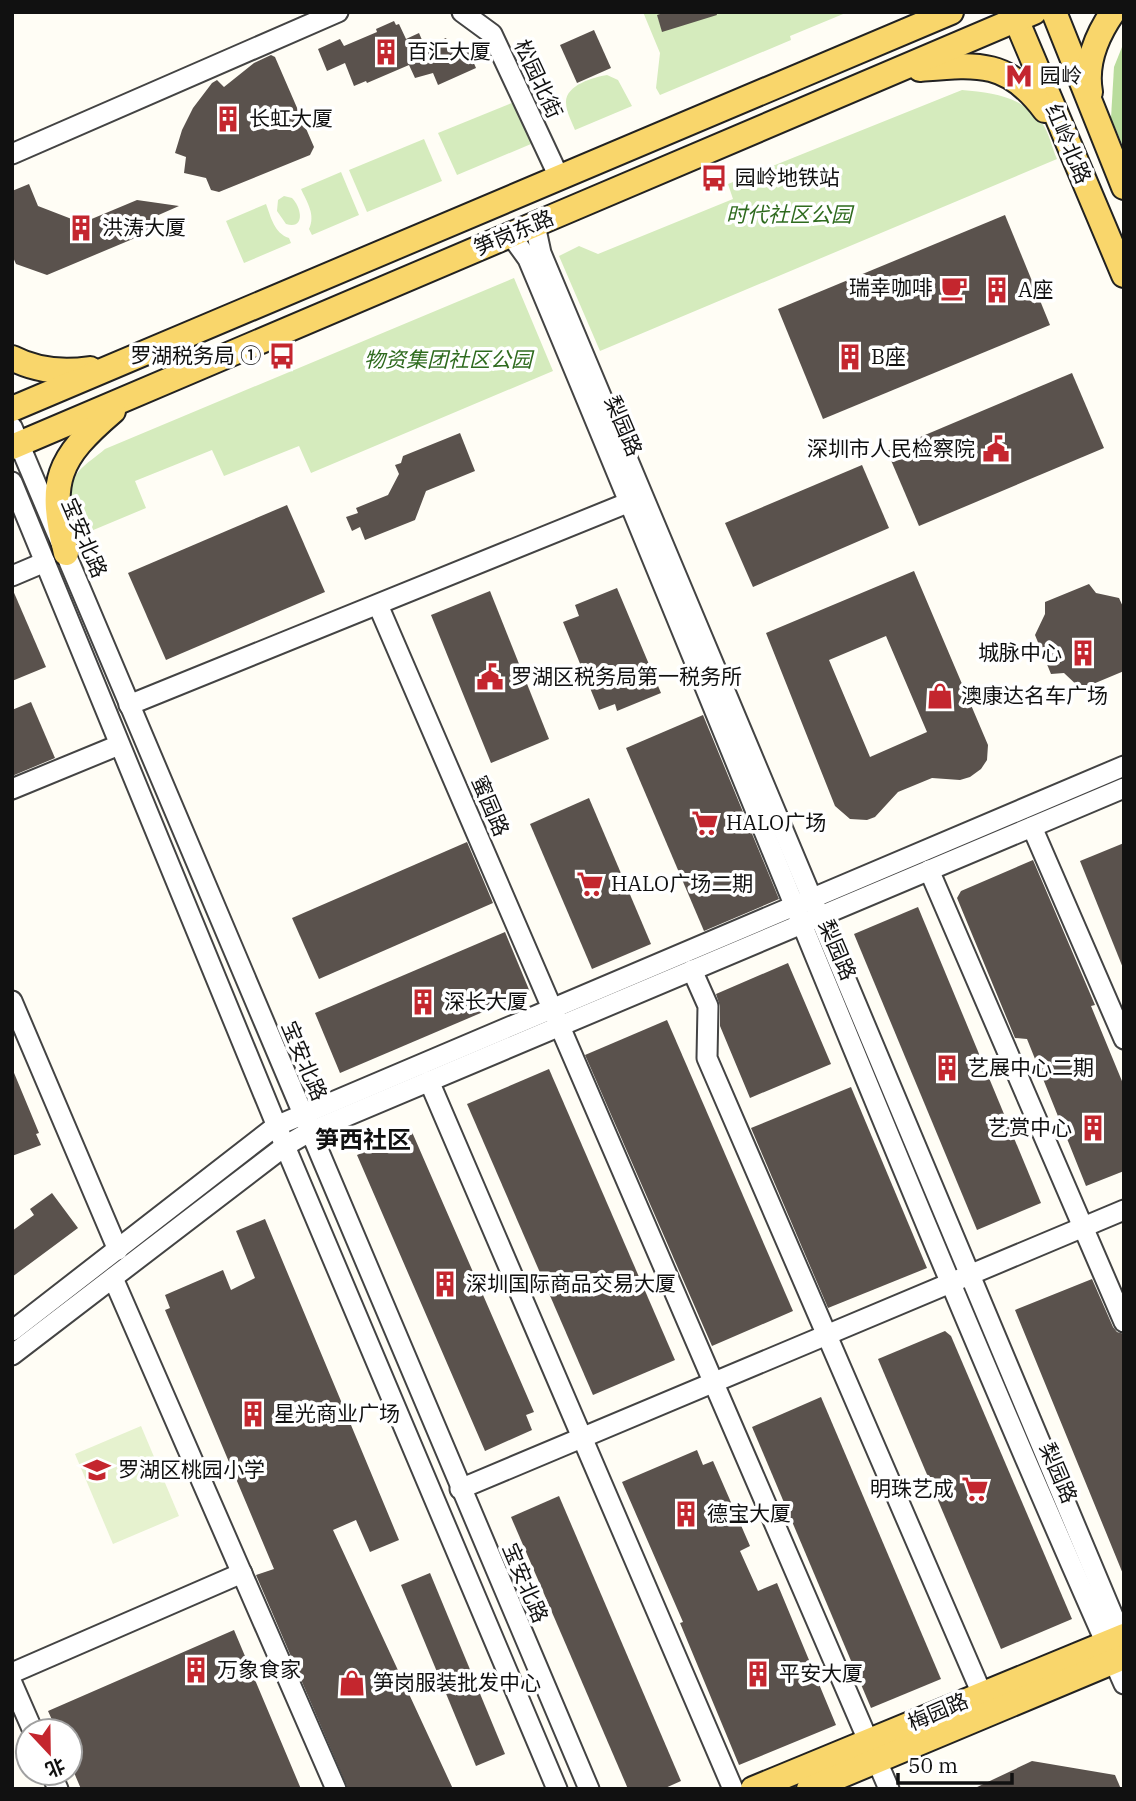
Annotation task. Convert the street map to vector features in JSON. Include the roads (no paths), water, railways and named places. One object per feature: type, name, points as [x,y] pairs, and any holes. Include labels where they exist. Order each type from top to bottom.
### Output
[{"type":"main road","points":[[860,50],[912,12]]},
{"type":"main road","name":"笋岗东路","points":[[12,409],[951,12]]},
{"type":"main road","points":[[1054,12],[1124,187]]},
{"type":"main road","points":[[1096,120],[1088,82],[1091,59],[1103,27],[1113,12]]},
{"type":"main road","name":"笋岗东路","points":[[15,439],[128,398],[898,71],[1021,15]]},
{"type":"main road","name":"红岭北路","points":[[1021,15],[1063,135],[1124,275]]},
{"type":"main road","points":[[898,71],[958,65],[992,69],[1007,74],[1032,92],[1063,135]]},
{"type":"main road","points":[[12,358],[36,368],[56,371],[115,365]]},
{"type":"main road","points":[[55,557],[56,502],[61,469],[80,441],[128,398]]},
{"type":"main road","name":"梅园路","points":[[809,1789],[872,1751],[982,1694],[1119,1646]]},
{"type":"main road","name":"梅园路","points":[[753,1789],[872,1751],[1119,1646]]},
{"type":"street","points":[[12,153],[338,12]]},
{"type":"street","name":"松园北街","points":[[462,12],[492,34],[559,177]]},
{"type":"street","name":"梨园路","points":[[535,225],[541,254],[637,499],[806,910],[952,1282],[1119,1646]]},
{"type":"street","name":"梨园路","points":[[510,234],[528,259],[637,499]]},
{"type":"street","name":"宝安北路","points":[[15,439],[119,745],[276,1126],[557,1789]]},
{"type":"street","name":"宝安北路","points":[[12,482],[55,557],[129,705],[589,1789]]},
{"type":"street","points":[[129,705],[637,499]]},
{"type":"street","points":[[12,576],[55,557]]},
{"type":"street","name":"蜜园路","points":[[378,606],[889,1789]]},
{"type":"street","points":[[12,789],[119,745]]},
{"type":"street","points":[[12,1355],[285,1146],[306,1123],[806,910],[1124,766]]},
{"type":"street","points":[[12,1331],[276,1126],[306,1123],[429,1081],[556,1016],[692,970],[806,910],[929,870],[1124,788]]},
{"type":"street","points":[[1032,827],[1124,1039]]},
{"type":"street","points":[[929,870],[1124,1322]]},
{"type":"street","name":"梨园路","points":[[806,910],[971,1275],[1119,1646],[1124,1684]]},
{"type":"street","points":[[692,970],[708,1006],[707,1058],[982,1694]]},
{"type":"street","points":[[12,1001],[118,1250]]},
{"type":"street","points":[[429,1081],[733,1789]]},
{"type":"street","points":[[460,1489],[1124,1210]]},
{"type":"street","points":[[113,1278],[336,1789]]},
{"type":"street","points":[[12,1673],[242,1573]]},
{"type":"street","points":[[12,1683],[27,1717]]},
{"type":"place","name":"百汇大厦","points":[[386,52]]},
{"type":"place","name":"园岭","points":[[1019,76]]},
{"type":"place","name":"长虹大厦","points":[[228,119]]},
{"type":"place","name":"园岭地铁站","points":[[714,178]]},
{"type":"place","name":"洪涛大厦","points":[[81,228]]},
{"type":"place","name":"瑞幸咖啡","points":[[954,288]]},
{"type":"place","name":"A座","points":[[997,290]]},
{"type":"place","name":"罗湖税务局 ①","points":[[282,356]]},
{"type":"place","name":"B座","points":[[850,357]]},
{"type":"place","name":"深圳市人民检察院","points":[[996,449]]},
{"type":"place","name":"城脉中心","points":[[1083,653]]},
{"type":"place","name":"罗湖区税务局第一税务所","points":[[490,677]]},
{"type":"place","name":"澳康达名车广场","points":[[940,696]]},
{"type":"place","name":"HALO广场","points":[[705,823]]},
{"type":"place","name":"HALO广场二期","points":[[590,884]]},
{"type":"place","name":"深长大厦","points":[[423,1002]]},
{"type":"place","name":"艺展中心二期","points":[[947,1068]]},
{"type":"place","name":"艺赏中心","points":[[1093,1128]]},
{"type":"place","name":"深圳国际商品交易大厦","points":[[445,1284]]},
{"type":"place","name":"星光商业广场","points":[[253,1414]]},
{"type":"place","name":"罗湖区桃园小学","points":[[97,1470]]},
{"type":"place","name":"明珠艺成","points":[[975,1489]]},
{"type":"place","name":"德宝大厦","points":[[686,1514]]},
{"type":"place","name":"万象食家","points":[[196,1670]]},
{"type":"place","name":"平安大厦","points":[[758,1674]]},
{"type":"place","name":"笋岗服装批发中心","points":[[352,1683]]},
{"type":"district","name":"笋西社区","points":[[363,1140]]},
{"type":"park label","name":"时代社区公园","points":[[789,215]]},
{"type":"park label","name":"物资集团社区公园","points":[[448,360]]}]
